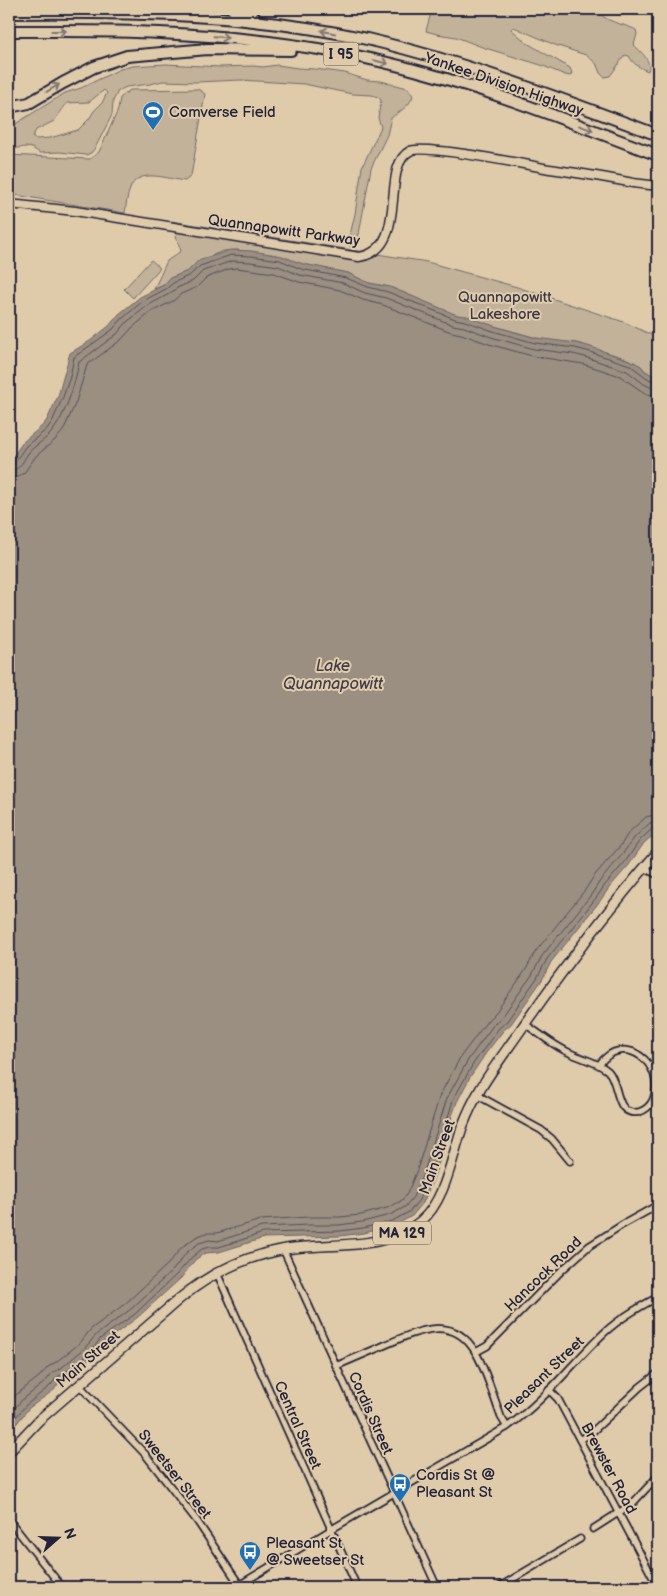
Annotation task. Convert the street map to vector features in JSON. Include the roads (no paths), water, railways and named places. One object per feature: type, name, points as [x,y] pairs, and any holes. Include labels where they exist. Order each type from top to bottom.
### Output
[{"type":"highway","points":[[232,9],[274,23]]},
{"type":"highway","name":"Yankee Division Highway","points":[[12,13],[122,13],[227,18],[274,23],[366,39],[471,67],[561,98],[658,135]]},
{"type":"highway","name":"Yankee Division Highway","points":[[9,31],[149,32],[274,42],[325,50],[421,71],[472,86],[658,155]]},
{"type":"highway","points":[[9,115],[94,67],[127,56],[208,49],[325,50]]},
{"type":"highway","points":[[9,107],[30,103]]},
{"type":"main road","name":"Main Street","points":[[9,1452],[39,1420],[187,1292],[217,1273],[252,1258],[283,1250],[309,1246],[365,1243],[408,1230],[421,1221],[432,1208],[441,1191],[463,1125],[477,1095],[576,953],[658,852]]},
{"type":"street","name":"Quannapowitt Parkway","points":[[9,204],[76,211],[359,256],[375,250],[385,240],[389,227],[397,169],[404,156],[411,150],[420,149],[456,153],[658,186]]},
{"type":"street","points":[[644,868],[658,875]]},
{"type":"street","points":[[525,1024],[568,1052],[606,1069],[616,1084],[619,1102],[626,1110],[638,1112],[650,1106],[655,1095],[657,1082],[655,1072],[646,1059],[635,1052],[621,1051],[608,1055],[599,1065]]},
{"type":"street","points":[[477,1095],[541,1130],[552,1139],[570,1161]]},
{"type":"street","name":"Hancock Road","points":[[476,1352],[487,1346],[561,1271],[589,1246],[658,1204]]},
{"type":"street","name":"Cordis Street","points":[[283,1250],[437,1587]]},
{"type":"street","name":"Central Street","points":[[217,1273],[357,1587]]},
{"type":"street","name":"Pleasant Street","points":[[239,1587],[332,1529],[507,1427],[526,1413],[608,1329],[658,1297]]},
{"type":"street","points":[[336,1366],[410,1334],[429,1328],[445,1329],[464,1339],[476,1352],[507,1427]]},
{"type":"street","points":[[580,1440],[590,1434],[658,1373]]},
{"type":"street","name":"Sweetser Street","points":[[79,1385],[145,1454],[197,1521],[239,1587]]},
{"type":"street","name":"Brewster Road","points":[[549,1390],[558,1399],[658,1587]]},
{"type":"street","points":[[593,1529],[635,1501],[658,1476]]},
{"type":"street","points":[[9,1520],[62,1587]]},
{"type":"street","points":[[499,1587],[580,1539]]},
{"type":"water","name":"Lake Quannapowitt","points":[[230,250],[252,251],[282,256],[303,264],[348,273],[369,283],[390,287],[457,315],[467,316],[536,338],[588,346],[632,361],[658,378],[658,831],[644,843],[629,865],[551,962],[542,980],[470,1077],[457,1102],[434,1177],[423,1203],[412,1216],[394,1226],[364,1233],[340,1236],[264,1238],[219,1252],[205,1253],[195,1260],[181,1278],[138,1317],[103,1343],[93,1356],[60,1381],[54,1390],[29,1408],[9,1433],[9,462],[23,442],[47,420],[58,396],[70,353],[90,341],[109,326],[119,314],[140,297],[164,285],[170,278],[188,271],[198,261]]},
{"type":"place","name":"Comverse Field","points":[[153,131]]},
{"type":"place","name":"Cordis St @ Pleasant St","points":[[400,1503]]},
{"type":"place","name":"Pleasant St @ Sweetser St","points":[[250,1571]]},
{"type":"park label","name":"Quannapowitt Lakeshore","points":[[505,306]]}]
